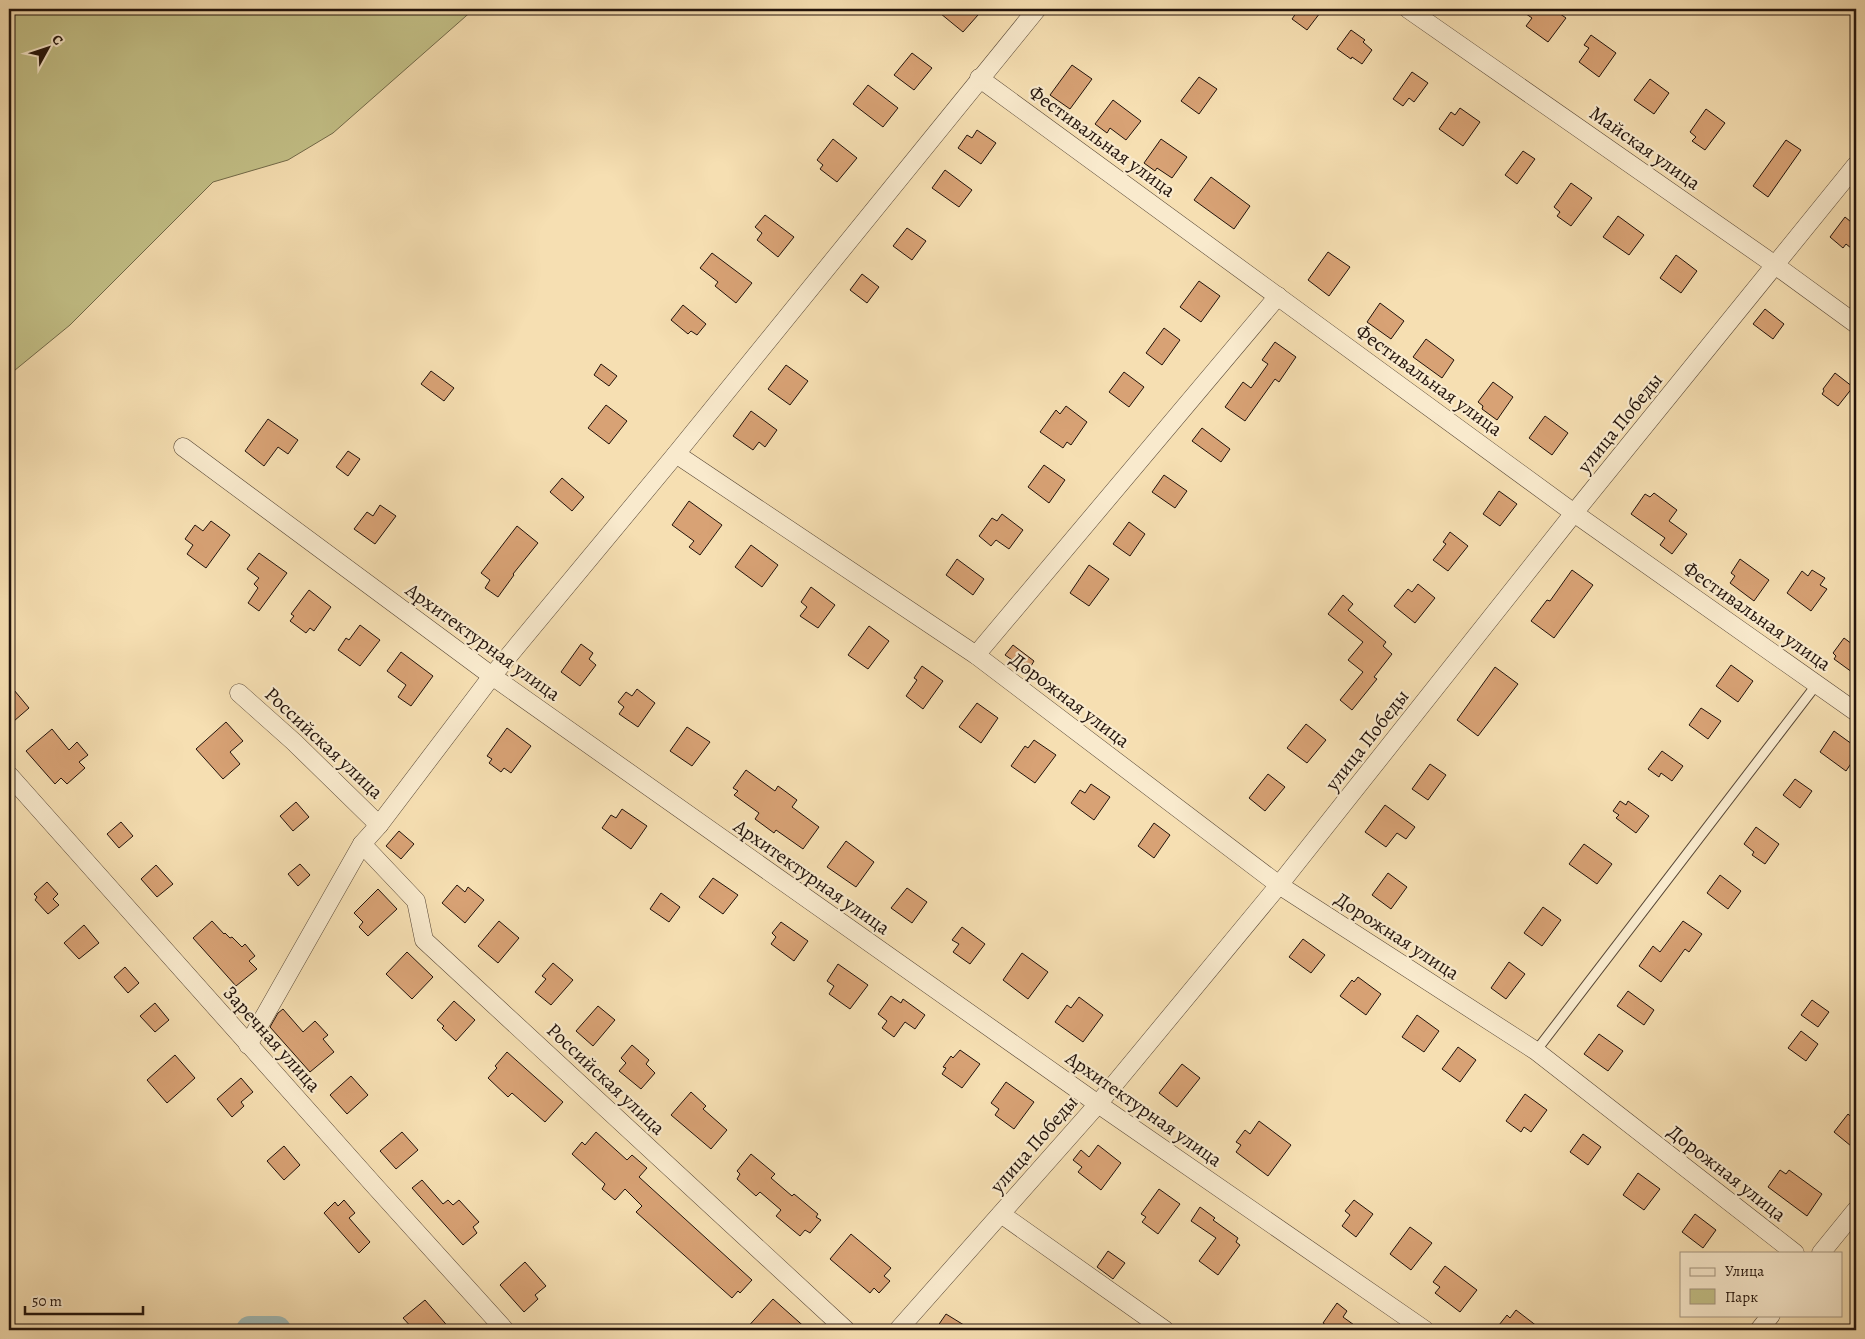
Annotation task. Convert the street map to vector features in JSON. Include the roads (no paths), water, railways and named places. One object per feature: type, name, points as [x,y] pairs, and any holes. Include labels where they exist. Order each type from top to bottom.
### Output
[{"type":"street","points":[[248,1045],[362,844],[379,825],[492,676],[676,454],[1036,9]]},
{"type":"street","name":"Майская улица","points":[[1408,9],[1775,265],[1856,324]]},
{"type":"street","name":"Фестивальная улица","points":[[980,78],[1574,513],[1856,712]]},
{"type":"street","name":"улица Победы","points":[[898,1330],[1098,1104],[1279,885],[1574,513],[1856,165]]},
{"type":"street","name":"Дорожная улица","points":[[976,654],[1278,296]]},
{"type":"street","name":"Архитектурная улица","points":[[184,447],[492,676],[1098,1104],[1425,1330]]},
{"type":"street","name":"Дорожная улица","points":[[676,454],[976,654],[1279,885],[1536,1051],[1793,1252]]},
{"type":"street","name":"Российская улица","points":[[239,693],[294,742],[379,825]]},
{"type":"street","name":"Заречная улица","points":[[9,775],[248,1045],[505,1330]]},
{"type":"street","name":"Российская улица","points":[[362,844],[416,901],[424,940],[846,1330]]},
{"type":"street","points":[[1822,1252],[1856,1210]]},
{"type":"street","points":[[1001,1214],[1165,1330]]},
{"type":"street","points":[[1759,1330],[1770,1316]]},
{"type":"lane","points":[[1536,1051],[1817,684]]},
{"type":"waterway","points":[[250,1330],[277,1330]]}]
